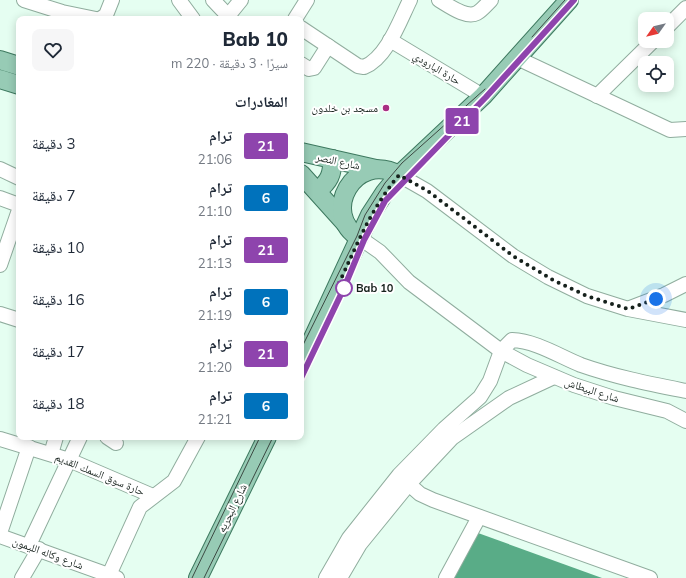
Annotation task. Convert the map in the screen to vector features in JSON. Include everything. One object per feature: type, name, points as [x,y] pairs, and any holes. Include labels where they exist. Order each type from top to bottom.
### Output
[{"type":"main road","points":[[304,358],[370,215],[380,199],[399,175],[483,96],[569,0]]},
{"type":"main road","points":[[0,60],[16,65]]},
{"type":"main road","points":[[0,79],[16,84]]},
{"type":"main road","name":"شارع النصر","points":[[304,153],[376,169],[383,169],[399,175]]},
{"type":"main road","points":[[317,191],[325,185],[330,178],[332,159]]},
{"type":"main road","points":[[360,237],[344,217],[342,206],[344,196],[348,185],[356,177],[365,172],[376,169]]},
{"type":"main road","points":[[304,177],[360,237]]},
{"type":"main road","name":"شارع البحريه","points":[[198,578],[265,440]]},
{"type":"street","points":[[24,0],[38,6],[74,16]]},
{"type":"street","points":[[102,16],[112,0]]},
{"type":"street","points":[[179,0],[191,16]]},
{"type":"street","points":[[213,0],[228,16]]},
{"type":"street","points":[[231,16],[241,0]]},
{"type":"street","points":[[297,16],[307,0]]},
{"type":"street","points":[[304,30],[358,66],[364,66],[382,52],[390,40],[410,0]]},
{"type":"street","points":[[439,0],[466,14],[480,6]]},
{"type":"street","points":[[684,0],[686,4]]},
{"type":"street","points":[[674,20],[686,8]]},
{"type":"street","name":"حارة البارودي","points":[[390,40],[483,96]]},
{"type":"street","points":[[304,66],[310,70],[314,68],[328,46]]},
{"type":"street","points":[[597,96],[646,48]]},
{"type":"street","points":[[517,58],[670,130],[686,129]]},
{"type":"street","points":[[0,169],[16,177]]},
{"type":"street","points":[[399,175],[428,191],[513,256],[548,277],[587,296],[628,309],[686,320]]},
{"type":"street","points":[[0,198],[16,204]]},
{"type":"street","points":[[0,265],[16,219]]},
{"type":"street","name":"شارع البيطاش","points":[[360,237],[409,282],[501,351],[554,377],[594,392],[667,411],[686,420]]},
{"type":"street","points":[[628,309],[664,295],[686,284]]},
{"type":"street","points":[[0,314],[16,319]]},
{"type":"street","name":"شارع البيطاش","points":[[501,351],[512,340],[527,340],[563,357],[600,371],[639,382],[686,391]]},
{"type":"street","points":[[340,578],[360,544],[404,480],[444,429],[480,397],[490,381],[501,351]]},
{"type":"street","points":[[326,578],[349,538],[404,480],[452,438],[481,416],[509,398],[554,377]]},
{"type":"street","name":"حارة سوق السمك القديم","points":[[0,439],[69,460],[153,496]]},
{"type":"street","points":[[51,454],[55,440]]},
{"type":"street","points":[[22,578],[69,460],[79,440]]},
{"type":"street","points":[[113,576],[140,507],[174,481],[196,440]]},
{"type":"street","points":[[0,534],[29,447]]},
{"type":"street","points":[[404,480],[420,494],[433,500],[650,578]]},
{"type":"street","points":[[446,578],[479,516]]},
{"type":"street","name":"شارع وكاله الليمون","points":[[0,534],[113,576]]},
{"type":"shaded area","points":[[478,533],[602,578],[454,578]]},
{"type":"tram line","points":[[532,37],[565,0]]},
{"type":"tram line","points":[[304,372],[344,288],[364,240],[385,201],[486,97],[574,0]]},
{"type":"tram line","name":"21","points":[[304,372],[344,288],[364,240],[385,201],[486,97],[574,0]]},
{"type":"tram line","points":[[304,343],[357,236],[365,215],[385,183],[402,163],[485,89]]},
{"type":"tram line","points":[[192,578],[259,440]]},
{"type":"tram line","points":[[204,578],[272,440]]},
{"type":"place","name":"مسجد بن خلدون","points":[[386,108]]},
{"type":"place","name":"Bab 10","points":[[344,288]]},
{"type":"route","points":[[344,288],[339,283],[370,215],[385,192],[399,175],[428,191],[513,256],[553,280],[587,296],[628,309],[656,299]]}]
